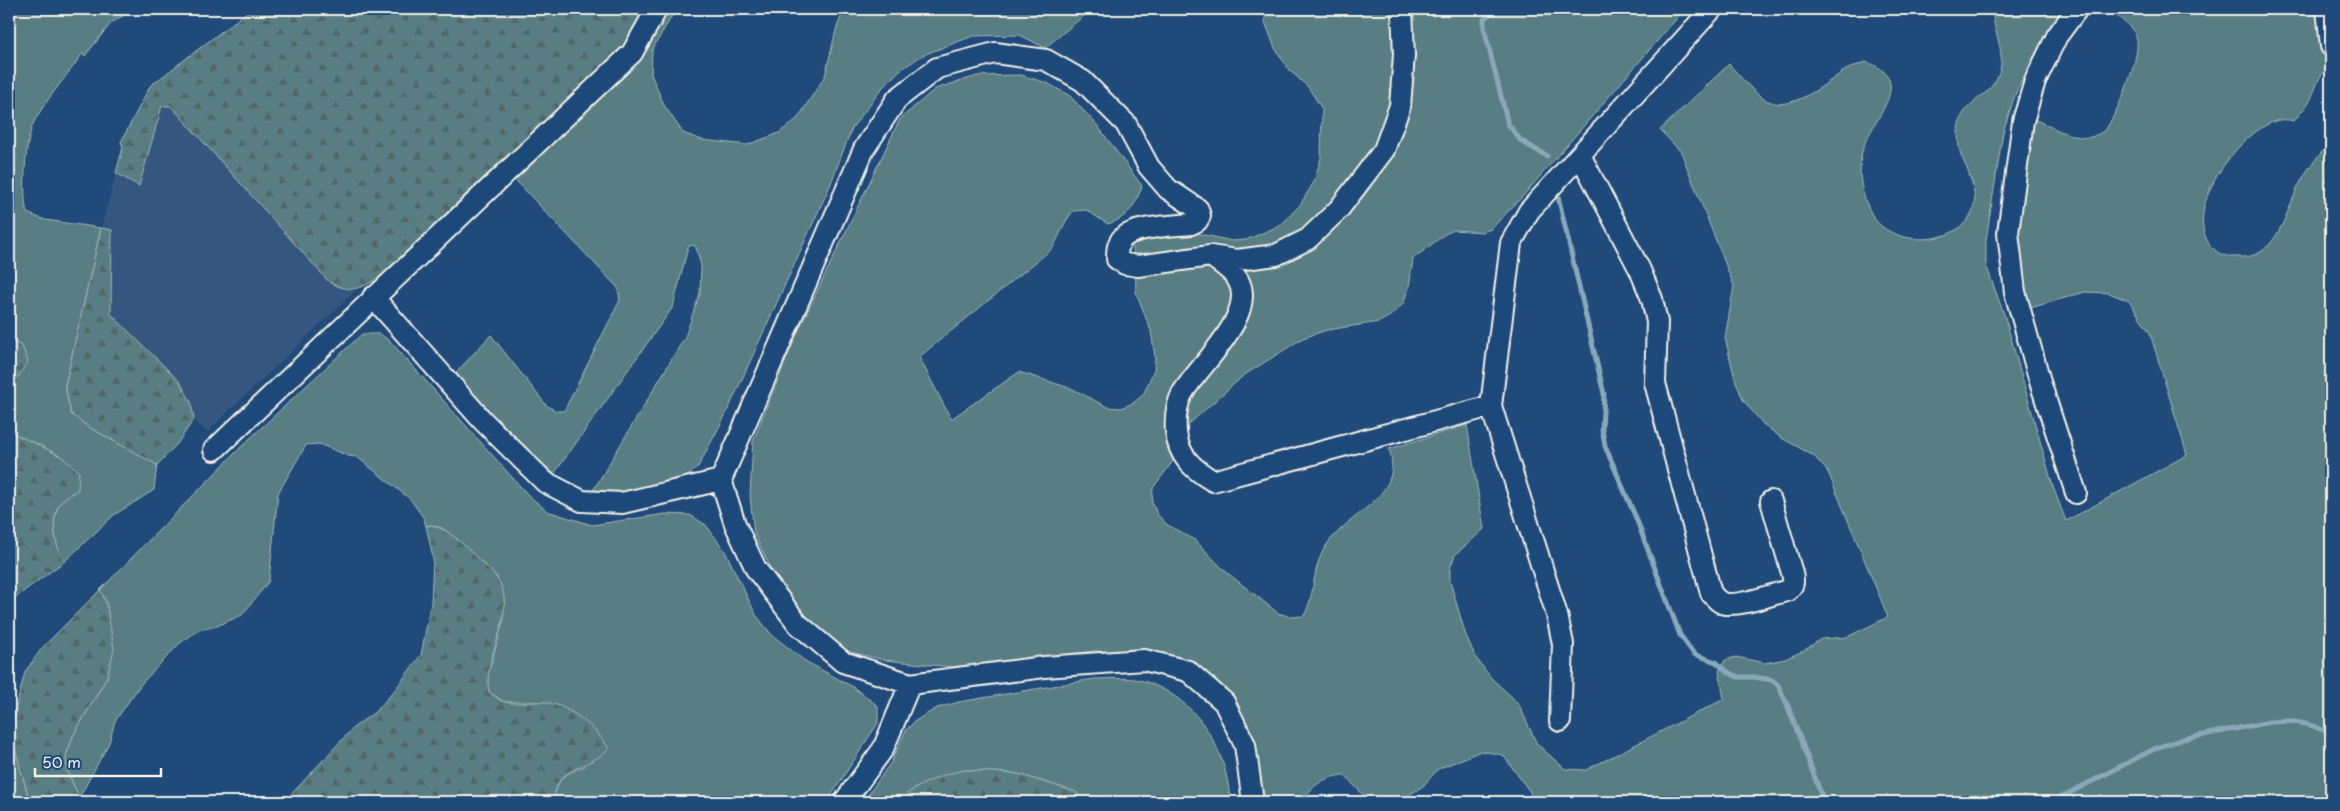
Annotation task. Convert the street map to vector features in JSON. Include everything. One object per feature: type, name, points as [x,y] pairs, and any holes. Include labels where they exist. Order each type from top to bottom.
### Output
[{"type":"street","points":[[214,450],[632,53],[655,9]]},
{"type":"street","points":[[1253,802],[1245,745],[1224,702],[1188,671],[1144,660],[1044,667],[910,684],[843,662],[798,624],[756,569],[735,524],[721,480],[864,149],[897,99],[937,68],[995,53],[1046,60],[1083,81],[1126,124],[1149,167],[1168,189],[1198,209],[1200,216],[1198,221],[1191,224],[1136,231],[1123,237],[1117,248],[1117,259],[1126,264],[1138,266],[1210,256],[1237,260],[1276,255],[1308,239],[1349,197],[1384,150],[1400,106],[1404,55],[1402,9]]},
{"type":"street","points":[[1560,721],[1562,644],[1557,615],[1492,406],[1511,243],[1529,211],[1712,9]]},
{"type":"street","points":[[2076,493],[2041,385],[2015,292],[2008,233],[2023,121],[2035,81],[2057,36],[2077,9]]},
{"type":"street","points":[[2327,9],[2331,46]]},
{"type":"street","points":[[1580,155],[1640,270],[1652,299],[1657,322],[1655,383],[1711,593],[1717,600],[1726,604],[1739,602],[1786,591],[1792,587],[1794,581],[1771,501]]},
{"type":"street","points":[[1210,256],[1231,270],[1239,281],[1242,298],[1238,317],[1181,395],[1175,418],[1177,441],[1187,462],[1213,481],[1492,406]]},
{"type":"street","points":[[373,298],[482,421],[545,482],[582,501],[622,504],[721,480]]},
{"type":"street","points":[[844,802],[883,750],[910,684]]},
{"type":"shaded area","points":[[162,106],[171,106],[330,283],[342,288],[356,290],[207,432],[194,419],[191,402],[180,382],[111,314],[112,230],[101,228],[116,173],[139,185]]},
{"type":"green space","points":[[9,9],[134,9],[111,23],[85,56],[83,53],[45,104],[34,122],[28,141],[25,167],[25,204],[27,213],[45,220],[101,228],[65,386],[71,414],[87,426],[157,465],[154,490],[114,515],[65,561],[56,540],[55,514],[62,501],[78,489],[59,455],[9,431],[9,385],[17,378],[22,346],[9,341],[11,208],[9,204]]},
{"type":"green space","points":[[251,9],[645,9],[636,37],[603,73],[382,277],[362,287],[351,289],[330,283],[171,106],[162,106],[139,186],[116,173],[123,147],[121,142],[150,86]]},
{"type":"green space","points":[[645,9],[676,9],[652,50],[651,74],[664,105],[683,133],[702,140],[747,145],[779,133],[798,118],[825,76],[836,30],[844,9],[1092,9],[1045,48],[1020,35],[973,36],[923,55],[900,70],[883,87],[852,128],[829,188],[728,410],[698,467],[684,479],[648,493],[591,494],[685,337],[700,293],[701,266],[696,247],[693,245],[688,247],[673,307],[554,474],[451,378],[491,335],[546,405],[556,411],[564,411],[620,300],[618,288],[502,166]]},
{"type":"green space","points":[[1265,9],[1685,9],[1522,197],[1491,229],[1482,232],[1454,230],[1445,234],[1413,259],[1409,287],[1403,304],[1390,316],[1379,322],[1327,330],[1303,338],[1243,376],[1189,424],[1176,457],[1153,488],[1152,502],[1157,514],[1166,524],[1195,540],[1225,571],[1278,613],[1291,617],[1304,616],[1308,608],[1319,559],[1323,551],[1344,526],[1381,494],[1389,481],[1392,466],[1389,449],[1467,425],[1484,529],[1455,555],[1450,568],[1450,581],[1465,633],[1476,658],[1492,679],[1520,707],[1537,744],[1565,769],[1586,770],[1724,699],[1719,671],[1725,660],[1736,657],[1765,663],[1785,659],[1803,651],[1821,639],[1847,637],[1888,617],[1828,472],[1814,456],[1780,437],[1763,424],[1743,400],[1735,379],[1725,338],[1734,286],[1681,152],[1660,130],[1729,64],[1758,95],[1768,101],[1787,103],[1807,96],[1844,71],[1866,62],[1882,70],[1889,79],[1890,90],[1886,103],[1862,152],[1860,178],[1866,203],[1874,218],[1884,228],[1897,235],[1929,238],[1944,235],[1958,229],[1968,219],[1974,205],[1973,189],[1960,151],[1958,132],[1963,114],[1968,107],[1988,91],[1998,76],[2001,67],[1993,9],[2063,9],[2039,47],[2015,95],[2003,132],[1986,240],[1986,265],[2005,317],[2053,487],[2066,521],[2187,455],[2150,333],[2129,301],[2109,293],[2085,292],[2027,309],[2010,240],[2026,115],[2067,134],[2076,136],[2091,137],[2105,130],[2128,84],[2137,45],[2136,36],[2130,27],[2104,9],[2331,9],[2331,62],[2320,77],[2310,101],[2294,121],[2279,120],[2263,127],[2247,139],[2231,156],[2217,176],[2207,197],[2203,217],[2205,236],[2218,253],[2238,257],[2252,256],[2263,250],[2279,230],[2304,176],[2331,142],[2331,802],[1533,802],[1530,792],[1503,755],[1481,751],[1438,769],[1423,786],[1399,802],[1370,802],[1344,775],[1319,783],[1302,802],[1263,802],[1263,792],[1255,756],[1198,674],[1161,654],[1095,651],[952,667],[884,660],[842,650],[814,630],[776,580],[754,533],[750,496],[753,441],[798,331],[900,119],[935,89],[977,76],[1021,75],[1047,83],[1070,96],[1097,125],[1142,186],[1130,210],[1121,218],[1108,224],[1086,210],[1073,211],[1053,248],[919,357],[951,419],[1019,372],[1073,389],[1107,407],[1121,408],[1133,403],[1143,395],[1154,370],[1155,357],[1151,331],[1136,292],[1135,263],[1131,237],[1182,230],[1232,241],[1246,240],[1281,225],[1300,205],[1314,182],[1321,158],[1322,109],[1308,87],[1289,70],[1275,48],[1265,22]]},
{"type":"green space","points":[[101,228],[112,230],[111,314],[180,382],[191,402],[194,419],[177,444],[157,465],[87,426],[71,414],[65,386]]},
{"type":"green space","points":[[362,334],[380,334],[390,341],[528,495],[547,511],[592,525],[665,514],[690,515],[706,525],[725,551],[756,615],[772,635],[805,661],[853,687],[878,706],[878,723],[827,802],[553,802],[562,778],[585,766],[545,702],[504,702],[489,692],[487,677],[504,619],[497,577],[458,540],[442,528],[431,525],[426,526],[423,517],[410,499],[357,457],[349,456],[319,444],[306,445],[278,493],[269,581],[242,615],[217,626],[199,630],[180,643],[141,684],[115,721],[109,743],[79,798],[67,770],[66,756],[73,736],[107,677],[108,616],[106,602],[100,590],[245,443]]},
{"type":"green space","points":[[9,341],[22,346],[28,362],[17,378],[9,385]]},
{"type":"green space","points":[[9,431],[55,453],[79,472],[78,489],[62,501],[55,514],[56,540],[65,561],[9,602]]},
{"type":"green space","points":[[431,525],[444,530],[461,543],[494,574],[503,590],[503,618],[488,677],[489,692],[505,702],[544,702],[563,708],[590,726],[609,749],[597,758],[563,776],[557,785],[553,802],[284,802],[353,728],[376,711],[394,691],[421,655],[431,603],[433,558],[426,526]]},
{"type":"green space","points":[[100,590],[106,602],[114,649],[107,677],[73,736],[66,756],[67,770],[79,798],[76,802],[30,802],[10,731],[25,672],[42,648]]},
{"type":"green space","points":[[1123,678],[1140,680],[1160,687],[1192,711],[1205,727],[1223,763],[1228,782],[1230,802],[1085,802],[1076,792],[1018,774],[966,770],[914,789],[895,802],[863,802],[890,764],[906,730],[915,721],[937,708],[959,702],[1094,679]]},
{"type":"green space","points":[[9,725],[10,731],[30,802],[9,802]]},
{"type":"green space","points":[[966,770],[1018,774],[1076,792],[1085,802],[895,802],[928,782],[946,774]]},
{"type":"waterway","points":[[1494,9],[1484,19],[1484,28],[1508,124],[1521,141],[1547,156]]},
{"type":"waterway","points":[[1557,192],[1604,394],[1602,429],[1605,446],[1636,518],[1680,635],[1694,654],[1716,662],[1728,672],[1738,677],[1772,680],[1778,685],[1824,802]]},
{"type":"waterway","points":[[2052,802],[2156,748],[2183,739],[2270,722],[2289,721],[2310,725],[2331,733]]}]
